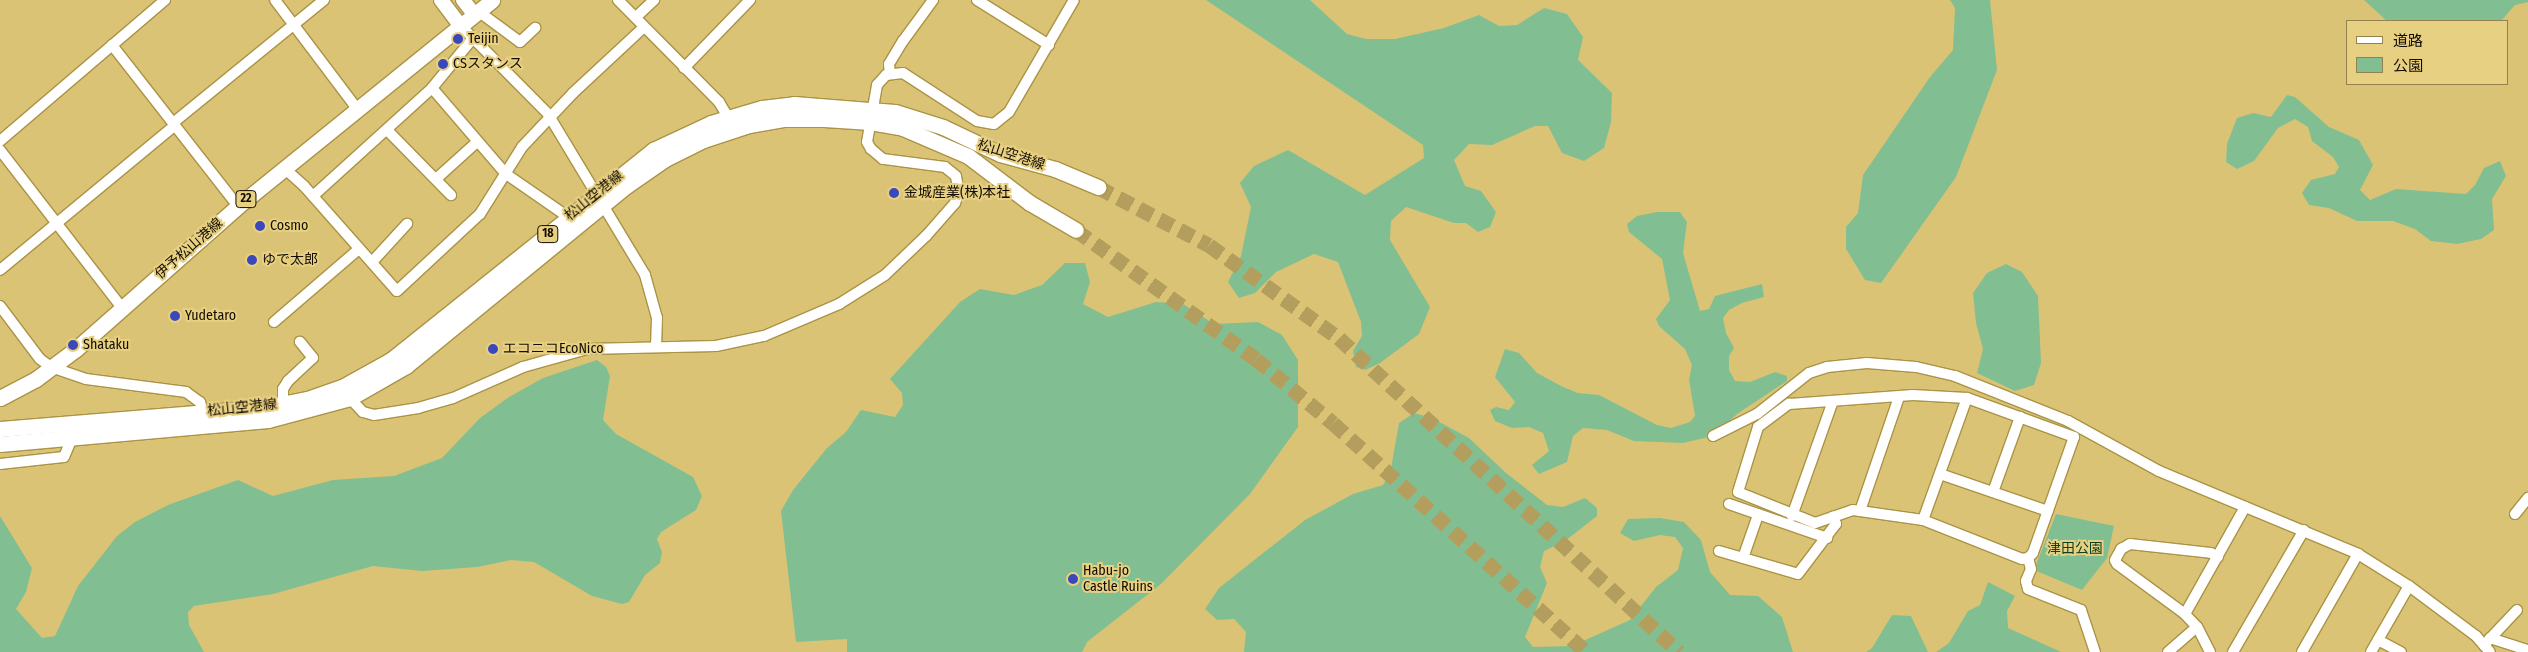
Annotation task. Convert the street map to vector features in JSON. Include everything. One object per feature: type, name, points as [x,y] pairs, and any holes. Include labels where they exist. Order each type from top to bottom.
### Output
[{"type":"main road","name":"伊予松山港線","points":[[0,398],[51,367],[122,308],[238,206],[492,0]]},
{"type":"main road","name":"松山空港線","points":[[0,444],[145,429],[268,420],[346,393],[406,366],[598,201],[653,150],[677,137],[728,117],[778,104],[871,115],[943,127],[1000,154],[1055,169],[1098,187]]},
{"type":"main road","name":"松山空港線","points":[[0,429],[203,412],[283,403],[346,393],[391,360],[568,217],[598,201],[665,158],[724,132],[784,120],[871,115],[950,146],[988,169],[1030,203],[1076,230]]},
{"type":"street","points":[[0,141],[166,0]]},
{"type":"street","points":[[275,0],[358,108]]},
{"type":"street","points":[[0,270],[324,0]]},
{"type":"street","points":[[441,0],[472,38],[550,118],[598,201],[630,249],[650,288],[657,318],[656,347]]},
{"type":"street","points":[[463,0],[476,13],[520,42],[534,28]]},
{"type":"street","points":[[618,0],[636,17],[643,28],[719,102],[728,117]]},
{"type":"street","points":[[636,17],[654,0]]},
{"type":"street","points":[[684,68],[750,0]]},
{"type":"street","points":[[890,74],[889,64],[898,48],[933,0]]},
{"type":"street","points":[[978,0],[1049,45]]},
{"type":"street","points":[[346,393],[363,412],[374,415],[394,412],[453,398],[523,367],[587,349],[716,346],[764,336],[803,320],[868,287],[926,236],[955,203],[959,192],[956,176],[945,167],[883,159],[875,155],[867,142],[877,85],[890,74],[903,73],[977,121],[994,124],[1009,112],[1074,0]]},
{"type":"street","points":[[284,168],[313,196],[397,291],[480,214],[522,147],[643,28]]},
{"type":"street","points":[[313,196],[388,131],[432,88],[472,38]]},
{"type":"street","points":[[112,45],[238,206]]},
{"type":"street","points":[[432,88],[506,174],[568,217]]},
{"type":"street","points":[[388,131],[451,195]]},
{"type":"street","points":[[436,179],[477,142]]},
{"type":"street","points":[[0,150],[122,308]]},
{"type":"street","points":[[372,262],[407,224]]},
{"type":"street","points":[[274,322],[359,248]]},
{"type":"street","points":[[0,306],[40,359],[51,367],[93,380],[186,392],[200,402],[203,412]]},
{"type":"street","points":[[283,403],[283,388],[288,381],[314,358],[300,342]]},
{"type":"street","points":[[1713,436],[1756,414],[1809,373],[1826,367],[1867,363],[1916,367],[1963,378],[2082,430],[2159,470],[2358,554],[2409,586],[2488,645],[2528,650]]},
{"type":"street","points":[[1860,511],[1900,397]]},
{"type":"street","points":[[2074,437],[1967,398],[1900,397],[1789,404],[1758,427],[1738,492],[1792,516],[1822,523],[1845,511],[1860,511],[1923,520],[2022,559],[2028,558],[2033,553],[2074,437],[2082,430]]},
{"type":"street","points":[[1923,520],[1967,398]]},
{"type":"street","points":[[1792,516],[1833,401]]},
{"type":"street","points":[[1993,492],[2020,417]]},
{"type":"street","points":[[0,464],[64,457],[72,438]]},
{"type":"street","points":[[1940,474],[2048,511]]},
{"type":"street","points":[[2515,514],[2528,498]]},
{"type":"street","points":[[1729,504],[1827,538]]},
{"type":"street","points":[[2185,614],[2246,507]]},
{"type":"street","points":[[1743,558],[1758,515]]},
{"type":"street","points":[[1719,551],[1798,574],[1836,524],[1834,517]]},
{"type":"street","points":[[2233,652],[2304,530]]},
{"type":"street","points":[[2210,652],[2197,627],[2185,614],[2117,564],[2115,560],[2121,549],[2130,544],[2211,553],[2218,557]]},
{"type":"street","points":[[2302,652],[2358,554]]},
{"type":"street","points":[[2028,558],[2031,569],[2026,581],[2028,589],[2081,610],[2095,652]]},
{"type":"street","points":[[2371,652],[2409,586]]},
{"type":"street","points":[[2488,645],[2517,610]]},
{"type":"street","points":[[2168,652],[2197,627]]},
{"type":"street","points":[[2378,640],[2401,652]]},
{"type":"green space","points":[[1206,0],[1310,0],[1347,34],[1366,39],[1395,39],[1444,28],[1479,15],[1499,26],[1517,25],[1544,8],[1567,14],[1583,37],[1578,60],[1612,93],[1611,122],[1604,148],[1584,161],[1562,153],[1548,126],[1535,126],[1492,145],[1469,144],[1454,160],[1465,186],[1481,191],[1496,212],[1490,227],[1478,232],[1466,223],[1454,223],[1406,207],[1391,221],[1390,240],[1430,307],[1419,334],[1380,363],[1365,370],[1356,367],[1353,351],[1362,336],[1361,322],[1338,262],[1314,254],[1276,272],[1255,293],[1239,298],[1228,282],[1241,256],[1251,207],[1240,183],[1254,166],[1288,150],[1365,195],[1424,158],[1423,145]]},
{"type":"green space","points":[[1950,0],[1990,0],[1997,70],[1956,177],[1881,283],[1865,280],[1846,249],[1846,227],[1858,213],[1863,175],[1930,77],[1953,50],[1955,8]]},
{"type":"green space","points":[[2364,0],[2528,0],[2528,2],[2515,5],[2502,20],[2386,20]]},
{"type":"green space","points":[[2287,95],[2295,97],[2329,127],[2359,140],[2373,165],[2360,190],[2370,200],[2396,189],[2466,194],[2475,185],[2484,168],[2500,161],[2506,176],[2492,199],[2494,230],[2481,239],[2457,244],[2431,241],[2415,229],[2393,221],[2357,221],[2329,208],[2309,205],[2302,193],[2311,180],[2335,174],[2339,167],[2333,157],[2312,141],[2308,127],[2295,119],[2278,128],[2254,161],[2237,169],[2226,162],[2227,144],[2237,118],[2253,113],[2271,117]]},
{"type":"green space","points":[[1657,212],[1680,212],[1687,222],[1683,253],[1700,311],[1709,309],[1715,296],[1762,284],[1764,297],[1742,303],[1729,310],[1723,318],[1726,333],[1734,348],[1729,356],[1729,370],[1735,381],[1750,382],[1775,372],[1787,376],[1787,381],[1737,414],[1713,436],[1683,443],[1634,441],[1607,430],[1583,428],[1573,436],[1567,462],[1539,474],[1532,465],[1549,451],[1543,433],[1529,427],[1512,428],[1495,421],[1490,410],[1496,407],[1509,410],[1515,402],[1495,377],[1505,349],[1519,353],[1537,373],[1563,387],[1578,393],[1599,395],[1657,425],[1671,428],[1690,422],[1695,416],[1689,380],[1692,365],[1685,349],[1659,326],[1656,319],[1670,300],[1662,259],[1629,232],[1627,224],[1637,216]]},
{"type":"green space","points":[[1065,263],[1085,263],[1090,282],[1083,304],[1108,317],[1156,302],[1183,304],[1214,324],[1258,322],[1282,335],[1298,360],[1298,427],[1250,494],[1161,584],[1087,642],[1082,652],[847,652],[847,639],[796,642],[781,511],[793,490],[827,448],[846,432],[861,410],[895,417],[903,405],[902,393],[890,379],[960,302],[980,289],[1014,295],[1042,285]]},
{"type":"green space","points":[[2006,264],[2022,272],[2038,296],[2041,363],[2034,385],[2015,391],[1977,373],[1983,349],[1976,323],[1973,293],[1987,273]]},
{"type":"green space","points":[[597,360],[606,367],[610,376],[603,420],[616,434],[693,477],[702,496],[696,510],[661,532],[657,539],[662,552],[660,563],[645,575],[629,602],[622,604],[592,596],[534,562],[511,560],[477,567],[422,571],[373,566],[273,594],[194,606],[188,612],[189,625],[204,652],[0,652],[0,516],[32,568],[26,592],[16,609],[42,638],[55,636],[78,586],[117,536],[135,522],[168,505],[238,480],[273,496],[333,480],[394,476],[442,458],[480,418],[509,397],[543,378]]},
{"type":"green space","points":[[1414,413],[1432,418],[1469,438],[1506,473],[1547,505],[1563,507],[1585,498],[1597,508],[1597,516],[1565,541],[1544,551],[1540,567],[1547,583],[1525,637],[1533,647],[1572,646],[1630,620],[1656,587],[1678,570],[1683,548],[1675,537],[1660,535],[1634,541],[1620,533],[1628,519],[1660,518],[1684,522],[1701,540],[1710,572],[1730,595],[1758,596],[1782,617],[1793,652],[1244,652],[1246,632],[1234,619],[1217,620],[1205,609],[1219,588],[1305,520],[1353,494],[1383,485],[1390,474],[1399,423]]},
{"type":"green space","name":"津田公園","points":[[2056,514],[2114,526],[2107,558],[2082,590],[2034,570]]},
{"type":"green space","points":[[1988,582],[2015,596],[2007,611],[2008,628],[2061,652],[1936,652],[1949,643],[1968,611],[1980,605]]},
{"type":"green space","points":[[1892,615],[1911,616],[1928,652],[1866,652],[1872,648]]},
{"type":"tunnel","points":[[1098,187],[1209,245],[1339,338],[1679,652]]},
{"type":"tunnel","points":[[1076,230],[1256,359],[1333,423],[1586,652]]},
{"type":"place","name":"Teijin","points":[[458,39]]},
{"type":"place","name":"CSスタンス","points":[[443,64]]},
{"type":"place","name":"金城産業(株)本社","points":[[894,193]]},
{"type":"place","name":"Cosmo","points":[[260,226]]},
{"type":"place","name":"ゆで太郎","points":[[252,260]]},
{"type":"place","name":"Yudetaro","points":[[175,316]]},
{"type":"place","name":"Shataku","points":[[73,345]]},
{"type":"place","name":"エコニコEcoNico","points":[[493,349]]},
{"type":"place","name":"Habu-jo Castle Ruins","points":[[1073,579]]}]
